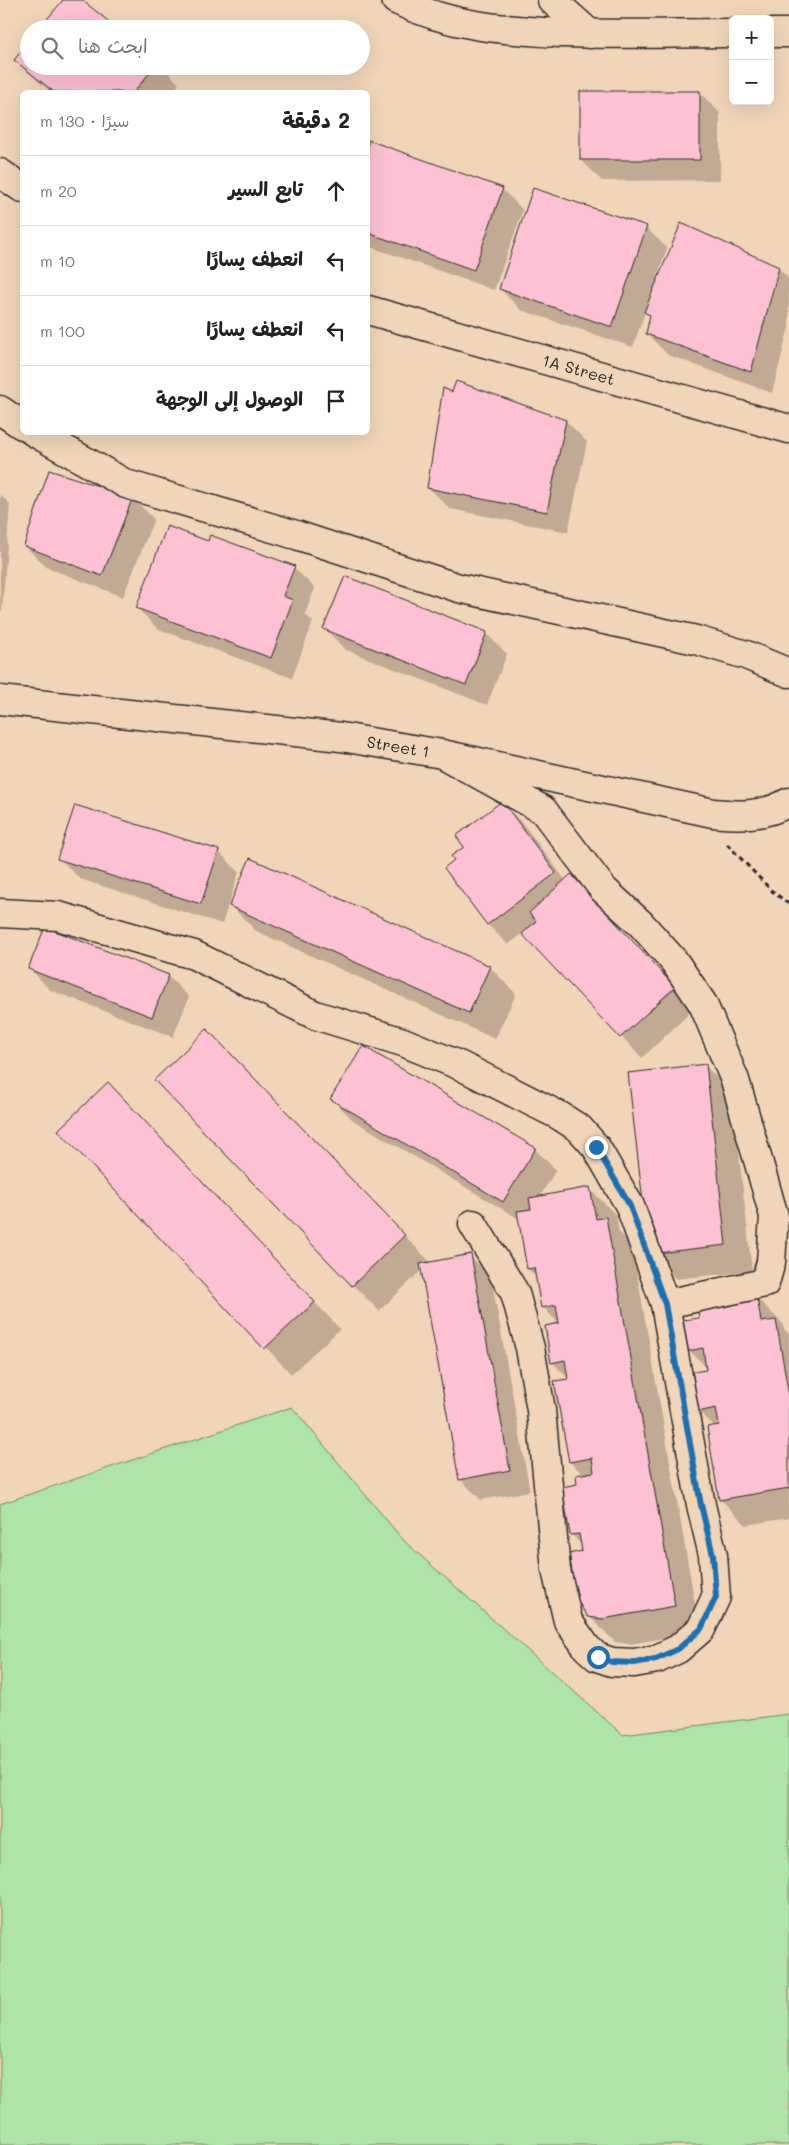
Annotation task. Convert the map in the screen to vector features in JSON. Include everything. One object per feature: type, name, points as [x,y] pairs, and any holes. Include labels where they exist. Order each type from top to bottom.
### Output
[{"type":"street","points":[[396,0],[456,22],[503,30],[590,34],[729,33]]},
{"type":"street","points":[[552,0],[590,34]]},
{"type":"street","points":[[774,33],[789,32]]},
{"type":"street","points":[[0,173],[20,187]]},
{"type":"street","name":"1A Street","points":[[370,311],[789,429]]},
{"type":"street","points":[[0,410],[20,424]]},
{"type":"street","points":[[39,435],[126,484],[296,535],[459,588],[696,640],[746,655],[789,673]]},
{"type":"street","name":"Street 1","points":[[0,700],[332,736],[442,754],[695,811],[750,815],[769,812],[789,802]]},
{"type":"street","points":[[442,754],[543,810],[603,889],[641,924],[674,961],[703,1004],[718,1038],[735,1080],[774,1216],[772,1262],[764,1283],[665,1304]]},
{"type":"street","points":[[0,914],[58,916],[194,955],[315,1015],[404,1042],[461,1066],[560,1116],[580,1129],[596,1147],[630,1206],[665,1304],[701,1505],[713,1555],[716,1597],[701,1629],[678,1649],[656,1659],[634,1663],[612,1662],[598,1657],[587,1648],[568,1621],[556,1570],[541,1410],[530,1348],[515,1293],[473,1224]]},
{"type":"path","points":[[695,811],[772,891],[789,904]]},
{"type":"green space","points":[[292,1407],[404,1541],[623,1735],[789,1714],[789,2145],[0,2145],[0,1504]]},
{"type":"building","points":[[63,0],[82,0],[107,20],[46,20]]},
{"type":"building","points":[[20,52],[20,65],[14,60]]},
{"type":"building","points":[[33,75],[148,75],[136,90],[52,90]]},
{"type":"building","points":[[580,91],[700,91],[700,160],[580,160]]},
{"type":"building","points":[[370,141],[503,188],[474,270],[370,234]]},
{"type":"building","points":[[533,188],[647,226],[612,327],[499,289]]},
{"type":"building","points":[[681,223],[779,267],[751,372],[646,334],[650,315],[644,312]]},
{"type":"building","points":[[456,381],[566,420],[547,512],[427,488],[443,388],[452,392]]},
{"type":"building","points":[[49,470],[133,497],[102,576],[24,546]]},
{"type":"building","points":[[167,526],[208,541],[210,535],[295,566],[283,596],[293,600],[271,658],[136,608]]},
{"type":"building","points":[[345,576],[487,632],[466,685],[323,629]]},
{"type":"building","points":[[502,801],[556,873],[487,925],[444,868],[454,860],[451,856],[464,847],[456,836]]},
{"type":"building","points":[[75,805],[219,850],[201,904],[57,859]]},
{"type":"building","points":[[250,858],[490,966],[469,1013],[229,906]]},
{"type":"building","points":[[571,874],[675,987],[620,1038],[522,934],[536,921],[529,913]]},
{"type":"building","points":[[45,927],[169,975],[152,1017],[28,969]]},
{"type":"building","points":[[207,1029],[405,1235],[352,1286],[154,1080]]},
{"type":"building","points":[[363,1046],[536,1148],[503,1202],[330,1099]]},
{"type":"building","points":[[706,1064],[726,1245],[649,1254],[628,1073]]},
{"type":"building","points":[[108,1082],[315,1302],[264,1349],[58,1130]]},
{"type":"building","points":[[590,1187],[596,1219],[606,1217],[675,1606],[603,1619],[588,1617],[577,1600],[569,1554],[582,1551],[579,1534],[570,1535],[562,1487],[577,1484],[576,1475],[594,1472],[592,1458],[569,1462],[554,1381],[568,1379],[565,1360],[551,1363],[545,1326],[559,1323],[556,1305],[541,1308],[534,1268],[527,1269],[517,1211],[531,1209],[529,1198]]},
{"type":"building","points":[[471,1254],[510,1470],[459,1480],[420,1264]]},
{"type":"building","points":[[757,1297],[761,1322],[776,1320],[789,1396],[789,1488],[719,1500],[707,1427],[719,1425],[716,1408],[698,1412],[692,1372],[706,1370],[703,1348],[688,1351],[683,1320],[699,1318],[697,1307]]},
{"type":"route","points":[[596,1147],[630,1206],[665,1304],[701,1505],[713,1555],[716,1597],[701,1629],[691,1640],[678,1649],[656,1659],[634,1663],[612,1662],[598,1657]]}]
